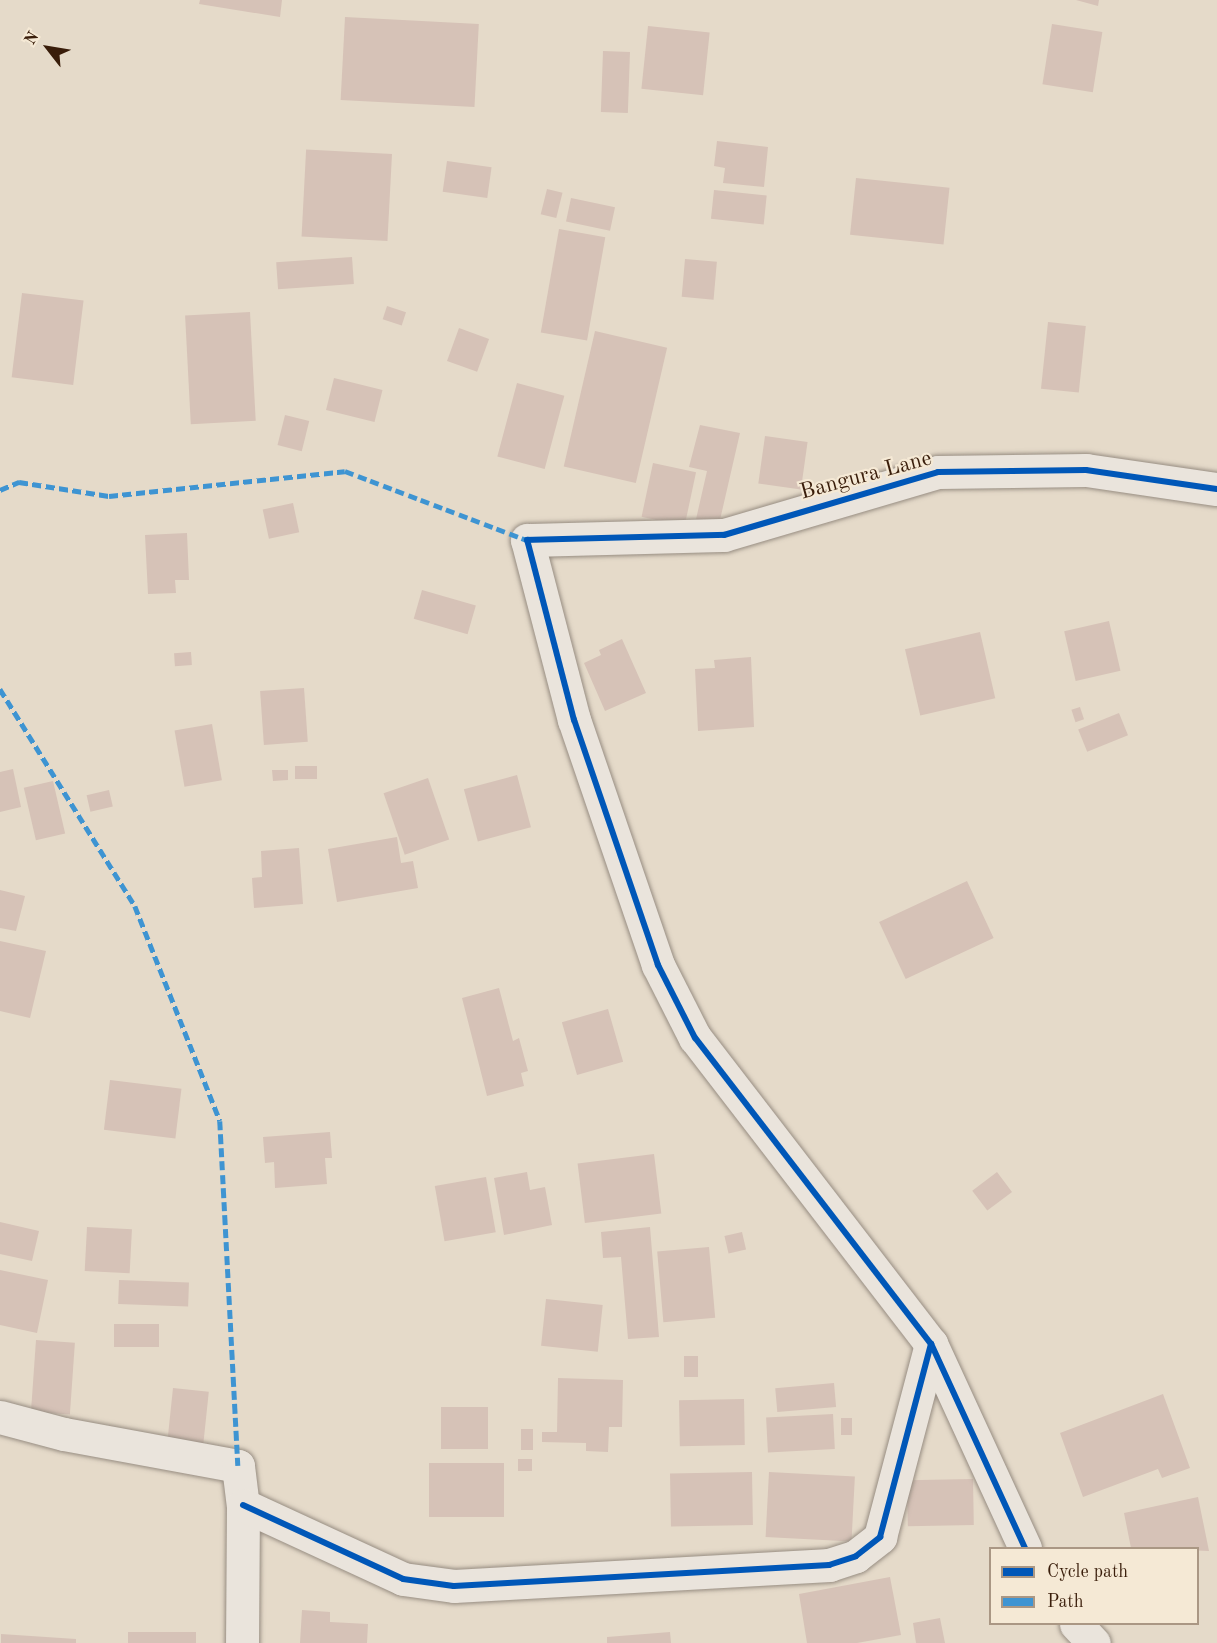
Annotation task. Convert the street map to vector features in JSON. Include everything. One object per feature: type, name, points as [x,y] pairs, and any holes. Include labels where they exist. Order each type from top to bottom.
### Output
[{"type":"street","name":"Bangura Lane","points":[[931,1344],[695,1038],[663,975],[574,720],[527,540],[724,535],[938,472],[1086,470],[1217,489]]},
{"type":"street","points":[[243,1505],[403,1579],[454,1586],[829,1565],[856,1556],[880,1537],[931,1344]]},
{"type":"street","points":[[931,1344],[1025,1547]]},
{"type":"street","points":[[0,1417],[64,1434],[237,1466],[243,1505],[242,1643]]},
{"type":"street","points":[[1078,1625],[1094,1643]]},
{"type":"building","points":[[200,0],[282,0],[280,17],[199,4]]},
{"type":"building","points":[[1076,0],[1099,0],[1098,6]]},
{"type":"building","points":[[345,17],[479,24],[474,107],[341,100]]},
{"type":"building","points":[[1052,24],[1102,32],[1093,92],[1042,84]]},
{"type":"building","points":[[648,26],[710,32],[703,95],[641,89]]},
{"type":"building","points":[[603,51],[630,52],[628,113],[601,112]]},
{"type":"building","points":[[717,141],[768,147],[764,187],[723,183],[725,168],[714,166]]},
{"type":"building","points":[[306,149],[392,154],[387,241],[302,236]]},
{"type":"building","points":[[447,161],[492,167],[487,198],[443,192]]},
{"type":"building","points":[[856,178],[949,188],[944,245],[850,235]]},
{"type":"building","points":[[547,189],[563,193],[556,218],[541,214]]},
{"type":"building","points":[[714,190],[767,196],[764,224],[711,219]]},
{"type":"building","points":[[571,198],[615,207],[610,231],[566,221]]},
{"type":"building","points":[[559,229],[605,237],[587,341],[541,332]]},
{"type":"building","points":[[352,257],[354,284],[278,289],[276,262]]},
{"type":"building","points":[[685,259],[717,262],[714,300],[682,297]]},
{"type":"building","points":[[22,293],[84,301],[73,385],[12,377]]},
{"type":"building","points":[[387,306],[406,312],[402,325],[383,319]]},
{"type":"building","points":[[250,312],[256,421],[191,424],[185,315]]},
{"type":"building","points":[[1048,322],[1086,326],[1079,393],[1041,389]]},
{"type":"building","points":[[459,328],[489,339],[477,372],[447,361]]},
{"type":"building","points":[[595,331],[667,348],[636,483],[564,466]]},
{"type":"building","points":[[334,378],[383,390],[375,422],[326,410]]},
{"type":"building","points":[[517,383],[564,396],[545,469],[497,456]]},
{"type":"building","points":[[285,415],[309,421],[302,451],[278,445]]},
{"type":"building","points":[[700,425],[740,433],[717,533],[694,528],[707,471],[689,467]]},
{"type":"building","points":[[765,436],[808,442],[801,490],[758,484]]},
{"type":"building","points":[[653,463],[696,472],[685,526],[642,517]]},
{"type":"building","points":[[293,503],[299,532],[269,539],[263,509]]},
{"type":"building","points":[[187,533],[189,580],[175,580],[176,593],[148,594],[145,535]]},
{"type":"building","points":[[422,590],[476,605],[468,634],[414,619]]},
{"type":"building","points":[[1109,621],[1120,671],[1076,681],[1064,631]]},
{"type":"building","points":[[980,632],[995,698],[920,716],[905,649]]},
{"type":"building","points":[[622,639],[646,693],[605,711],[584,663],[601,655],[599,650]]},
{"type":"building","points":[[191,652],[192,665],[175,666],[174,653]]},
{"type":"building","points":[[751,657],[754,727],[698,731],[695,669],[715,668],[714,660]]},
{"type":"building","points":[[304,688],[308,742],[264,745],[260,691]]},
{"type":"building","points":[[1080,707],[1084,719],[1075,722],[1071,710]]},
{"type":"building","points":[[1119,713],[1128,735],[1087,752],[1078,729]]},
{"type":"building","points":[[212,724],[222,780],[184,787],[175,731]]},
{"type":"building","points":[[295,766],[317,766],[317,779],[295,779]]},
{"type":"building","points":[[13,769],[21,807],[0,812],[0,772]]},
{"type":"building","points":[[272,770],[288,770],[288,780],[273,781]]},
{"type":"building","points":[[517,775],[531,827],[478,841],[464,789]]},
{"type":"building","points":[[428,778],[449,839],[405,855],[384,793]]},
{"type":"building","points":[[53,781],[65,834],[36,840],[24,788]]},
{"type":"building","points":[[109,790],[113,807],[90,812],[87,795]]},
{"type":"building","points":[[397,837],[401,863],[413,861],[418,888],[337,902],[328,849]]},
{"type":"building","points":[[299,848],[303,904],[254,908],[252,878],[262,877],[261,851]]},
{"type":"building","points":[[967,881],[994,938],[906,979],[879,922]]},
{"type":"building","points":[[0,890],[25,896],[16,931],[0,928]]},
{"type":"building","points":[[0,941],[46,951],[30,1018],[0,1011]]},
{"type":"building","points":[[499,988],[513,1041],[519,1038],[528,1071],[521,1073],[524,1086],[487,1096],[462,998]]},
{"type":"building","points":[[608,1009],[623,1062],[577,1075],[562,1022]]},
{"type":"building","points":[[110,1080],[181,1089],[175,1138],[104,1130]]},
{"type":"building","points":[[330,1132],[332,1158],[325,1158],[327,1184],[275,1188],[274,1162],[265,1163],[263,1137]]},
{"type":"building","points":[[654,1154],[661,1214],[585,1223],[578,1163]]},
{"type":"building","points":[[527,1172],[530,1190],[545,1187],[552,1225],[504,1235],[494,1178]]},
{"type":"building","points":[[997,1172],[1012,1192],[987,1211],[972,1191]]},
{"type":"building","points":[[486,1177],[496,1232],[445,1241],[435,1186]]},
{"type":"building","points":[[0,1222],[39,1231],[32,1261],[0,1254]]},
{"type":"building","points":[[87,1227],[132,1229],[130,1273],[85,1271]]},
{"type":"building","points":[[650,1227],[659,1337],[628,1339],[621,1257],[603,1258],[601,1232]]},
{"type":"building","points":[[742,1232],[746,1250],[729,1254],[724,1236]]},
{"type":"building","points":[[709,1247],[715,1318],[663,1322],[657,1252]]},
{"type":"building","points":[[0,1270],[48,1280],[37,1333],[0,1325]]},
{"type":"building","points":[[119,1280],[189,1282],[188,1306],[118,1304]]},
{"type":"building","points":[[546,1299],[603,1305],[598,1352],[541,1346]]},
{"type":"building","points":[[114,1324],[159,1324],[159,1347],[114,1347]]},
{"type":"building","points":[[36,1340],[75,1343],[70,1415],[31,1412]]},
{"type":"building","points":[[684,1356],[698,1356],[698,1377],[684,1377]]},
{"type":"building","points":[[558,1378],[623,1380],[622,1427],[609,1427],[608,1452],[586,1451],[586,1443],[542,1442],[542,1432],[557,1432]]},
{"type":"building","points":[[834,1383],[836,1407],[777,1412],[775,1388]]},
{"type":"building","points":[[173,1388],[209,1392],[203,1445],[167,1442]]},
{"type":"building","points":[[1163,1394],[1190,1468],[1162,1478],[1158,1469],[1083,1497],[1060,1433]]},
{"type":"building","points":[[744,1399],[745,1445],[680,1446],[679,1400]]},
{"type":"building","points":[[441,1407],[488,1407],[488,1449],[441,1449]]},
{"type":"building","points":[[833,1414],[835,1449],[768,1452],[766,1418]]},
{"type":"building","points":[[841,1418],[852,1418],[852,1435],[841,1435]]},
{"type":"building","points":[[521,1429],[533,1429],[533,1450],[521,1450]]},
{"type":"building","points":[[518,1459],[532,1459],[532,1471],[518,1471]]},
{"type":"building","points":[[429,1463],[504,1463],[504,1517],[429,1517]]},
{"type":"building","points":[[752,1472],[753,1525],[671,1526],[670,1473]]},
{"type":"building","points":[[769,1472],[855,1477],[851,1541],[766,1537]]},
{"type":"building","points":[[973,1479],[974,1525],[908,1526],[907,1480]]},
{"type":"building","points":[[1198,1497],[1209,1551],[1199,1551],[1199,1547],[1131,1547],[1124,1513]]},
{"type":"building","points":[[890,1577],[901,1635],[857,1643],[807,1643],[799,1594]]},
{"type":"building","points":[[302,1610],[330,1612],[330,1622],[368,1624],[367,1643],[300,1643]]},
{"type":"building","points":[[940,1618],[945,1643],[916,1643],[913,1623]]},
{"type":"building","points":[[128,1632],[196,1632],[196,1643],[128,1643]]},
{"type":"building","points":[[670,1632],[671,1643],[607,1643],[607,1637]]},
{"type":"building","points":[[1,1634],[76,1639],[76,1643],[1,1643]]},
{"type":"marked path","points":[[0,490],[19,482],[109,496],[345,471],[527,540]]},
{"type":"marked path","points":[[0,689],[135,906],[220,1121],[238,1466]]},
{"type":"cycle path","points":[[1025,1547],[931,1344],[695,1038],[658,965],[574,720],[527,540],[724,535],[938,472],[1086,470],[1217,489]]},
{"type":"cycle path","points":[[243,1505],[403,1579],[454,1586],[829,1565],[856,1556],[880,1537],[931,1344]]}]
